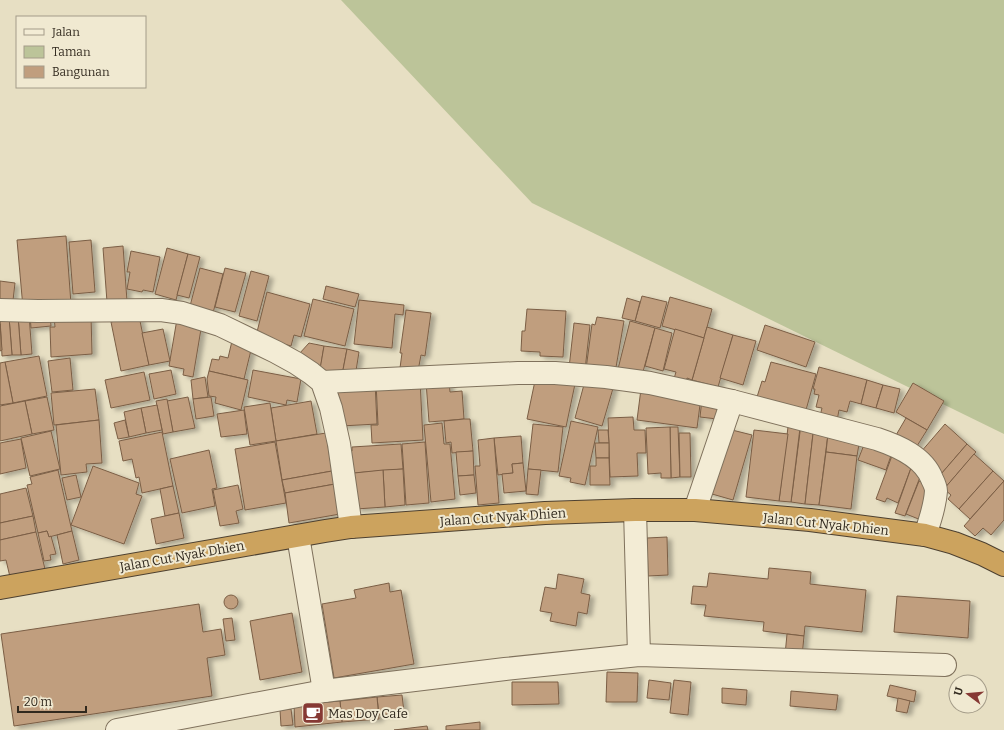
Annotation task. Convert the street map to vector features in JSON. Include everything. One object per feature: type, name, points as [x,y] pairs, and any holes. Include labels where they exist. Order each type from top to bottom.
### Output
[{"type":"highway","name":"Jalan Cut Nyak Dhien","points":[[0,588],[351,527],[545,513],[635,510],[695,510],[810,520],[925,535],[954,543],[982,554],[1004,565]]},
{"type":"street","points":[[0,310],[161,310],[182,313],[238,332],[290,359],[311,372],[322,382],[334,422],[351,527]]},
{"type":"street","points":[[322,382],[518,373],[555,373],[606,377],[650,383],[732,401],[877,439],[894,445],[923,463],[929,472],[936,489],[934,508],[925,535]]},
{"type":"street","points":[[695,510],[732,401]]},
{"type":"street","points":[[635,510],[639,655]]},
{"type":"street","points":[[298,536],[324,691]]},
{"type":"street","points":[[120,730],[324,691],[505,669],[639,655],[945,665]]},
{"type":"green space","points":[[341,0],[1004,0],[1004,434],[532,203]]},
{"type":"building","points":[[66,236],[71,304],[23,308],[17,240]]},
{"type":"building","points":[[91,240],[95,292],[73,294],[69,242]]},
{"type":"building","points":[[123,246],[127,301],[107,302],[103,248]]},
{"type":"building","points":[[167,248],[188,254],[176,300],[155,294]]},
{"type":"building","points":[[131,251],[160,257],[153,292],[143,290],[142,292],[127,289],[130,272],[127,272]]},
{"type":"building","points":[[188,254],[200,257],[189,298],[177,295]]},
{"type":"building","points":[[200,268],[223,274],[213,313],[190,306]]},
{"type":"building","points":[[225,268],[246,273],[235,312],[215,307]]},
{"type":"building","points":[[251,271],[269,276],[257,321],[239,316]]},
{"type":"building","points":[[0,281],[15,283],[12,309],[0,308]]},
{"type":"building","points":[[326,286],[359,294],[355,307],[323,299]]},
{"type":"building","points":[[267,292],[310,304],[301,337],[294,335],[291,346],[256,336]]},
{"type":"building","points":[[642,296],[667,302],[660,328],[635,321]]},
{"type":"building","points":[[670,297],[712,309],[704,338],[662,326]]},
{"type":"building","points":[[627,298],[640,302],[635,321],[622,318]]},
{"type":"building","points":[[313,299],[354,309],[345,346],[304,336]]},
{"type":"building","points":[[359,300],[404,305],[403,315],[395,314],[392,348],[354,344]]},
{"type":"building","points":[[527,309],[566,311],[563,357],[540,356],[540,352],[521,351],[522,331],[525,331]]},
{"type":"building","points":[[406,310],[431,313],[425,356],[421,355],[418,371],[400,368],[402,353],[400,353]]},
{"type":"building","points":[[50,313],[51,326],[31,328],[30,315]]},
{"type":"building","points":[[29,315],[32,354],[21,355],[18,316]]},
{"type":"building","points":[[91,315],[92,354],[51,357],[50,327],[55,327],[54,317]]},
{"type":"building","points":[[18,316],[21,355],[12,355],[9,317]]},
{"type":"building","points":[[139,316],[149,365],[121,371],[111,322]]},
{"type":"building","points":[[9,317],[12,355],[2,356],[0,318]]},
{"type":"building","points":[[597,317],[624,321],[615,373],[586,369],[592,324],[595,325]]},
{"type":"building","points":[[177,319],[202,323],[193,377],[183,375],[184,369],[169,366]]},
{"type":"building","points":[[630,321],[655,328],[641,379],[617,373]]},
{"type":"building","points":[[574,323],[590,325],[585,370],[569,368]]},
{"type":"building","points":[[0,324],[2,350],[0,351]]},
{"type":"building","points":[[765,325],[815,342],[806,367],[757,350]]},
{"type":"building","points":[[707,327],[733,335],[718,387],[692,380]]},
{"type":"building","points":[[655,328],[672,333],[663,371],[645,366]]},
{"type":"building","points":[[163,329],[170,361],[149,365],[142,333]]},
{"type":"building","points":[[675,329],[704,338],[692,380],[687,378],[684,388],[672,385],[676,372],[664,369]]},
{"type":"building","points":[[733,335],[756,341],[743,385],[720,378]]},
{"type":"building","points":[[232,341],[252,346],[244,379],[209,371],[212,359],[219,360],[220,356],[228,358]]},
{"type":"building","points":[[309,343],[324,346],[320,371],[299,354]]},
{"type":"building","points":[[324,346],[347,349],[342,375],[319,375]]},
{"type":"building","points":[[347,349],[359,352],[355,377],[342,375]]},
{"type":"building","points":[[39,356],[47,396],[13,403],[5,362]]},
{"type":"building","points":[[70,358],[73,390],[52,392],[48,361]]},
{"type":"building","points":[[5,362],[13,403],[0,405],[0,363]]},
{"type":"building","points":[[771,362],[816,374],[806,410],[757,397],[762,381],[765,382]]},
{"type":"building","points":[[819,367],[867,380],[861,404],[850,401],[847,412],[839,410],[837,421],[820,416],[822,408],[816,407],[819,395],[814,394],[815,389],[813,389]]},
{"type":"building","points":[[171,370],[176,394],[154,399],[149,374]]},
{"type":"building","points":[[253,370],[301,379],[297,402],[287,400],[286,405],[248,397]]},
{"type":"building","points":[[209,371],[248,380],[241,410],[215,403],[216,397],[209,396],[207,379]]},
{"type":"building","points":[[144,372],[150,400],[111,408],[105,380]]},
{"type":"building","points":[[536,376],[575,384],[566,427],[527,419]]},
{"type":"building","points":[[205,377],[208,397],[193,399],[191,380]]},
{"type":"building","points":[[586,377],[614,385],[602,426],[575,418]]},
{"type":"building","points":[[420,380],[423,440],[372,443],[371,425],[378,425],[376,382]]},
{"type":"building","points":[[449,380],[450,392],[462,391],[464,419],[429,422],[426,382]]},
{"type":"building","points":[[867,380],[883,385],[876,408],[861,404]]},
{"type":"building","points":[[375,382],[377,424],[341,426],[330,385]]},
{"type":"building","points":[[913,383],[944,401],[927,430],[896,412]]},
{"type":"building","points":[[883,385],[900,389],[894,413],[876,408]]},
{"type":"building","points":[[95,389],[99,420],[54,425],[51,393]]},
{"type":"building","points":[[641,389],[701,397],[697,428],[637,420]]},
{"type":"building","points":[[47,397],[54,430],[32,434],[25,401]]},
{"type":"building","points":[[188,397],[195,428],[173,432],[167,401]]},
{"type":"building","points":[[211,397],[214,416],[196,419],[193,399]]},
{"type":"building","points":[[167,399],[173,432],[163,434],[156,401]]},
{"type":"building","points":[[702,399],[720,401],[717,419],[700,417]]},
{"type":"building","points":[[25,401],[32,434],[0,441],[0,406]]},
{"type":"building","points":[[311,401],[317,434],[276,441],[271,408]]},
{"type":"building","points":[[270,403],[276,441],[250,445],[244,407]]},
{"type":"building","points":[[157,405],[162,430],[146,433],[141,408]]},
{"type":"building","points":[[141,408],[146,433],[129,437],[124,412]]},
{"type":"building","points":[[244,410],[247,434],[221,437],[217,414]]},
{"type":"building","points":[[633,417],[634,430],[645,430],[646,453],[637,453],[638,476],[610,477],[608,418]]},
{"type":"building","points":[[906,418],[927,430],[912,454],[892,442]]},
{"type":"building","points":[[470,419],[473,451],[452,453],[451,442],[446,443],[444,421]]},
{"type":"building","points":[[99,420],[102,463],[86,464],[87,472],[61,475],[56,425]]},
{"type":"building","points":[[125,420],[129,437],[118,439],[114,423]]},
{"type":"building","points":[[571,421],[598,427],[585,485],[570,482],[571,478],[559,476]]},
{"type":"building","points":[[442,423],[444,444],[450,444],[455,499],[431,502],[424,425]]},
{"type":"building","points":[[533,424],[563,427],[558,472],[528,469]]},
{"type":"building","points":[[801,424],[814,425],[805,504],[791,502]]},
{"type":"building","points":[[945,424],[967,444],[942,473],[920,453]]},
{"type":"building","points":[[814,425],[828,434],[819,505],[805,504]]},
{"type":"building","points":[[670,427],[678,427],[680,477],[671,478]]},
{"type":"building","points":[[670,427],[671,478],[661,478],[661,473],[648,474],[646,428]]},
{"type":"building","points":[[788,427],[800,428],[791,502],[779,501]]},
{"type":"building","points":[[728,429],[752,435],[733,500],[705,492]]},
{"type":"building","points":[[598,430],[608,430],[609,443],[599,443]]},
{"type":"building","points":[[754,430],[788,434],[779,501],[746,497]]},
{"type":"building","points":[[51,431],[60,469],[30,476],[21,438]]},
{"type":"building","points":[[162,432],[173,486],[142,493],[139,477],[136,478],[132,459],[123,461],[119,441]]},
{"type":"building","points":[[326,433],[332,471],[282,480],[276,441]]},
{"type":"building","points":[[679,433],[690,433],[691,477],[680,477]]},
{"type":"building","points":[[828,434],[860,438],[857,456],[826,452]]},
{"type":"building","points":[[521,436],[523,463],[512,464],[513,473],[498,475],[494,438]]},
{"type":"building","points":[[867,437],[894,447],[886,470],[858,460]]},
{"type":"building","points":[[494,438],[499,503],[478,505],[475,466],[480,466],[478,440]]},
{"type":"building","points":[[21,439],[26,468],[0,474],[0,443]]},
{"type":"building","points":[[275,442],[286,503],[245,510],[235,449]]},
{"type":"building","points":[[425,442],[429,503],[406,505],[402,444]]},
{"type":"building","points":[[595,443],[609,443],[609,458],[596,458]]},
{"type":"building","points":[[401,444],[403,469],[354,473],[343,451],[352,451],[352,447]]},
{"type":"building","points":[[967,444],[976,452],[944,489],[935,481]]},
{"type":"building","points":[[209,450],[217,488],[212,489],[215,506],[182,513],[170,459]]},
{"type":"building","points":[[473,451],[474,475],[458,476],[456,452]]},
{"type":"building","points":[[826,452],[857,456],[851,509],[819,505]]},
{"type":"building","points":[[893,453],[911,468],[898,503],[887,498],[885,502],[876,499]]},
{"type":"building","points":[[974,454],[993,471],[959,509],[948,499],[951,495],[944,489]]},
{"type":"building","points":[[596,458],[609,458],[610,485],[590,485],[590,466],[596,466]]},
{"type":"building","points":[[523,463],[526,491],[504,493],[502,474],[513,473],[512,464]]},
{"type":"building","points":[[93,466],[139,483],[136,494],[142,496],[124,544],[71,525]]},
{"type":"building","points":[[911,468],[922,472],[905,516],[895,513]]},
{"type":"building","points":[[403,469],[405,505],[385,507],[383,470]]},
{"type":"building","points":[[528,469],[541,470],[538,495],[526,494]]},
{"type":"building","points":[[58,470],[72,531],[49,537],[47,531],[38,533],[27,485],[32,484],[30,477]]},
{"type":"building","points":[[383,470],[385,507],[356,509],[354,473]]},
{"type":"building","points":[[332,471],[335,484],[285,493],[282,480]]},
{"type":"building","points":[[993,471],[1004,481],[970,519],[959,509]]},
{"type":"building","points":[[76,475],[81,497],[67,500],[62,478]]},
{"type":"building","points":[[474,475],[476,493],[460,495],[458,476]]},
{"type":"building","points":[[919,481],[933,486],[921,520],[906,514]]},
{"type":"building","points":[[1004,481],[1004,520],[991,535],[983,528],[975,536],[964,526]]},
{"type":"building","points":[[335,484],[340,514],[289,523],[285,493]]},
{"type":"building","points":[[238,485],[243,509],[236,511],[239,523],[220,526],[213,490]]},
{"type":"building","points":[[173,486],[179,513],[165,516],[160,489]]},
{"type":"building","points":[[26,488],[33,516],[0,523],[0,494]]},
{"type":"building","points":[[179,513],[184,538],[156,544],[151,519]]},
{"type":"building","points":[[33,516],[36,532],[0,540],[0,523]]},
{"type":"building","points":[[47,531],[49,537],[51,536],[56,554],[50,555],[51,560],[44,561],[38,533]]},
{"type":"building","points":[[72,531],[79,560],[63,564],[57,535]]},
{"type":"building","points":[[36,532],[45,569],[10,577],[6,560],[0,561],[0,540]]},
{"type":"building","points":[[667,537],[668,575],[648,576],[647,538]]},
{"type":"building","points":[[769,568],[811,572],[810,584],[866,590],[862,632],[805,626],[804,636],[763,631],[764,622],[704,616],[706,605],[691,604],[693,586],[707,587],[709,573],[768,579]]},
{"type":"building","points":[[558,574],[584,579],[581,593],[590,595],[587,614],[578,612],[576,626],[550,621],[552,613],[540,611],[545,587],[556,589]]},
{"type":"building","points":[[389,583],[390,592],[401,590],[414,664],[334,678],[322,604],[356,598],[354,590]]},
{"type":"building","points":[[231,595],[236,597],[238,602],[236,607],[231,609],[226,607],[224,602],[226,597]]},
{"type":"building","points":[[897,596],[970,601],[968,638],[894,632]]},
{"type":"building","points":[[199,604],[203,632],[221,629],[225,655],[207,658],[212,696],[14,726],[1,634]]},
{"type":"building","points":[[292,613],[302,672],[260,680],[250,621]]},
{"type":"building","points":[[232,618],[235,640],[226,641],[223,619]]},
{"type":"building","points":[[787,634],[804,636],[802,657],[785,655]]},
{"type":"building","points":[[607,672],[638,673],[637,702],[606,702]]},
{"type":"building","points":[[649,680],[671,683],[669,700],[647,698]]},
{"type":"building","points":[[674,680],[691,682],[688,715],[670,713]]},
{"type":"building","points":[[512,682],[558,682],[559,704],[512,705]]},
{"type":"building","points":[[890,685],[916,691],[914,702],[887,696]]},
{"type":"building","points":[[722,688],[747,690],[746,705],[722,703]]},
{"type":"building","points":[[791,691],[838,695],[836,710],[790,706]]},
{"type":"building","points":[[402,695],[404,712],[379,715],[377,697]]},
{"type":"building","points":[[377,697],[379,719],[342,722],[340,701]]},
{"type":"building","points":[[898,698],[910,701],[907,713],[896,711]]},
{"type":"building","points":[[340,701],[342,722],[295,727],[294,705]]},
{"type":"building","points":[[291,709],[293,725],[281,726],[280,710]]},
{"type":"building","points":[[480,722],[480,730],[446,730],[446,726]]},
{"type":"building","points":[[427,726],[428,730],[394,730]]},
{"type":"place","name":"Mas Doy Cafe","points":[[313,713]]}]
